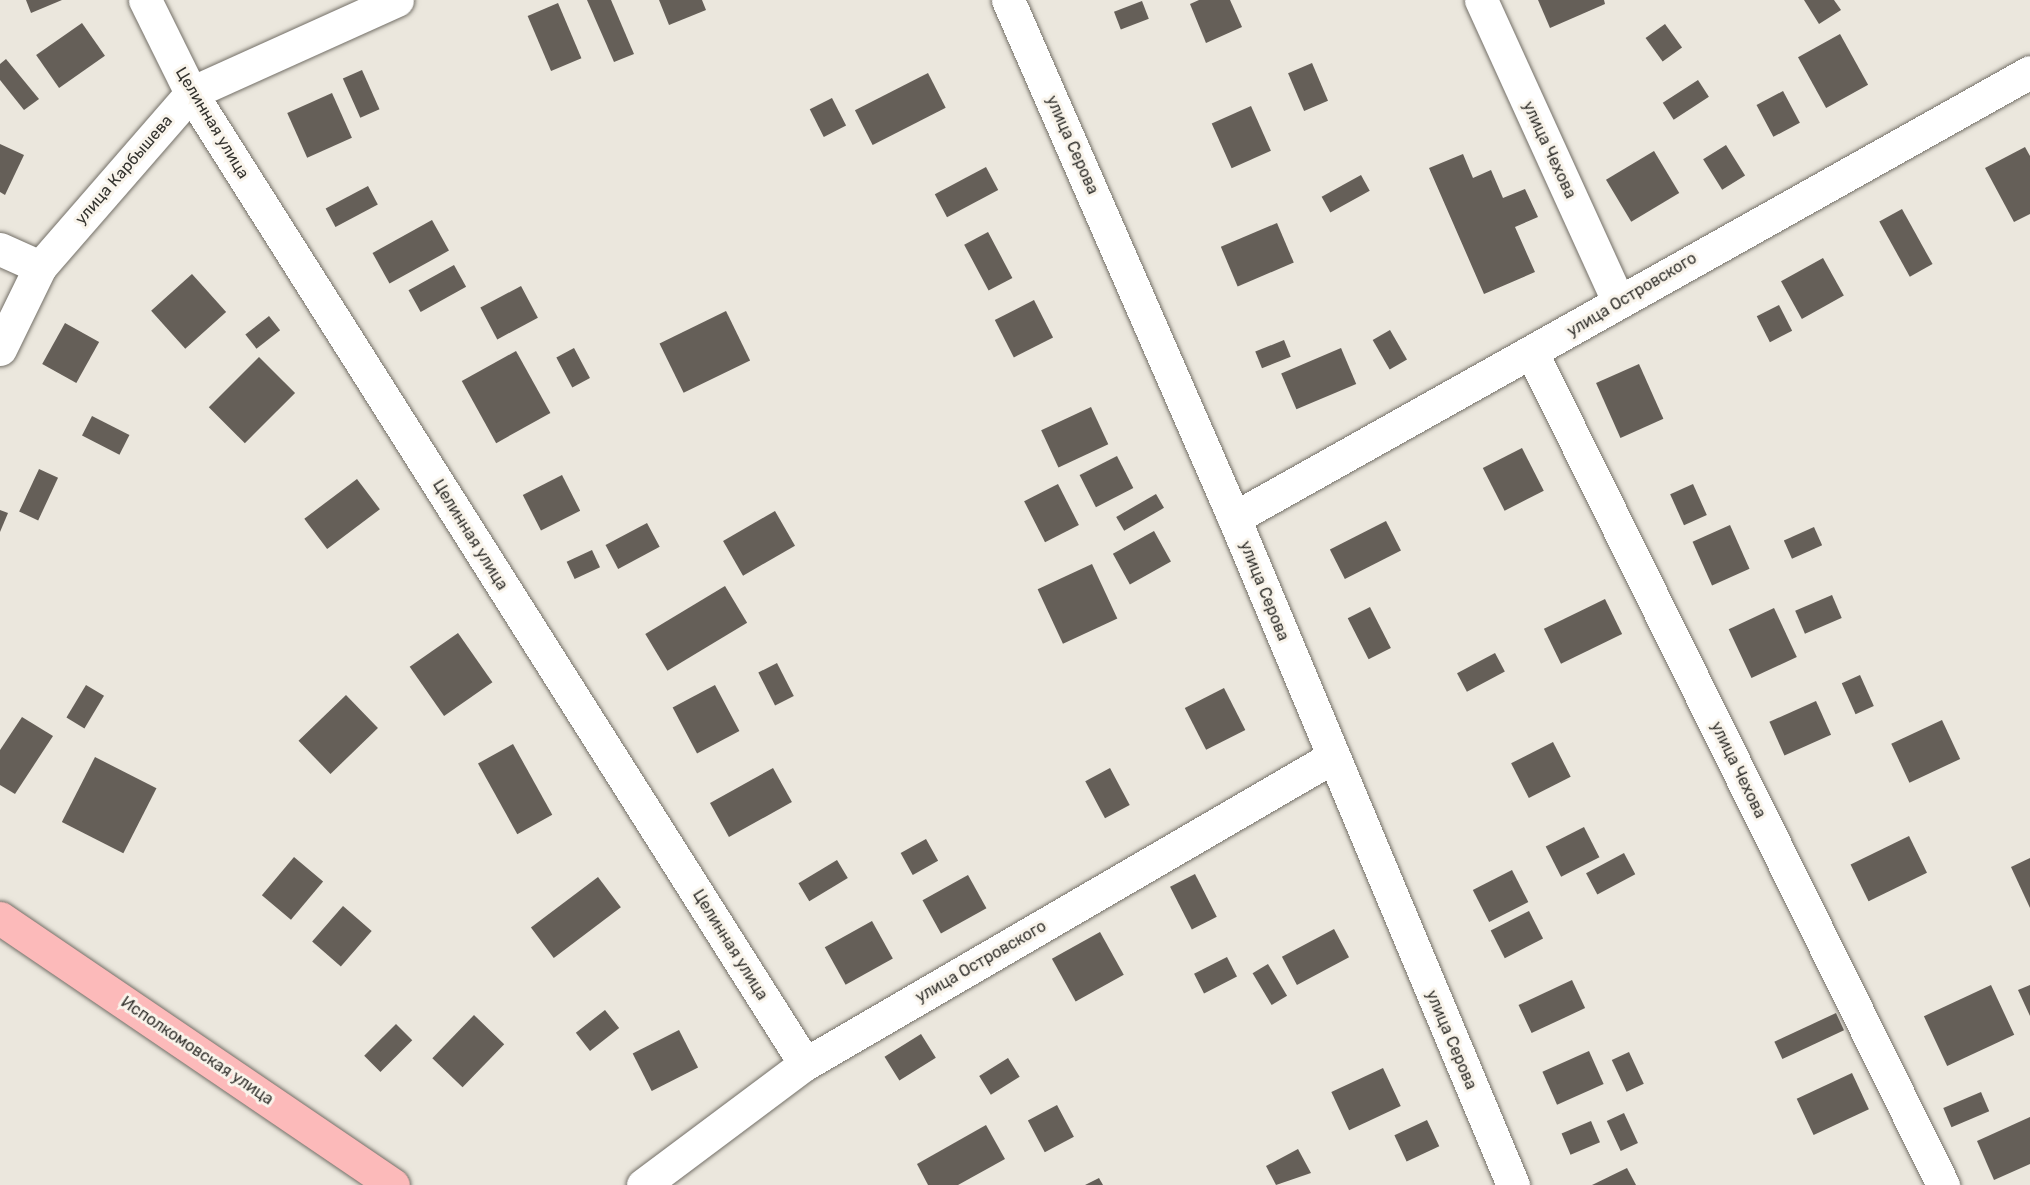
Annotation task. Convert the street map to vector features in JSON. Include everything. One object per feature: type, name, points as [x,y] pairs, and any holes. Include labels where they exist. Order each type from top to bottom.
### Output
[{"type":"main road","name":"Исполкомовская улица","points":[[0,918],[393,1185]]},
{"type":"street","name":"Целинная улица","points":[[145,0],[191,93],[805,1064]]},
{"type":"street","name":"улица Карбышева","points":[[0,349],[40,267],[191,93],[397,0]]},
{"type":"street","name":"улица Серова","points":[[1008,0],[1234,518],[1331,758],[1513,1185]]},
{"type":"street","name":"улица Чехова","points":[[1481,0],[1618,300]]},
{"type":"street","name":"улица Островского","points":[[1234,518],[1533,355],[1618,300],[2030,72]]},
{"type":"street","points":[[0,249],[40,267]]},
{"type":"street","name":"улица Чехова","points":[[1533,355],[1943,1185]]},
{"type":"street","name":"улица Островского","points":[[643,1185],[805,1064],[1331,758]]},
{"type":"building","points":[[26,0],[62,0],[31,13]]},
{"type":"building","points":[[587,0],[611,0],[634,54],[614,62]]},
{"type":"building","points":[[659,0],[702,0],[706,10],[669,25]]},
{"type":"building","points":[[1199,0],[1230,0],[1242,27],[1206,43],[1190,4]]},
{"type":"building","points":[[1538,0],[1604,0],[1605,4],[1550,28]]},
{"type":"building","points":[[1804,0],[1834,0],[1841,10],[1819,24]]},
{"type":"building","points":[[1142,1],[1149,19],[1121,29],[1114,12]]},
{"type":"building","points":[[558,3],[581,58],[551,71],[528,16]]},
{"type":"building","points":[[82,23],[105,56],[59,88],[36,55]]},
{"type":"building","points":[[1665,24],[1682,47],[1663,62],[1646,38]]},
{"type":"building","points":[[1840,34],[1868,85],[1826,108],[1798,57]]},
{"type":"building","points":[[6,59],[39,99],[24,110],[0,80],[0,64]]},
{"type":"building","points":[[1312,63],[1328,101],[1304,111],[1288,73]]},
{"type":"building","points":[[362,70],[379,109],[360,118],[343,79]]},
{"type":"building","points":[[928,73],[946,108],[873,145],[855,110]]},
{"type":"building","points":[[1698,80],[1709,97],[1674,120],[1663,103]]},
{"type":"building","points":[[1783,91],[1800,123],[1773,137],[1757,105]]},
{"type":"building","points":[[332,93],[352,138],[307,158],[287,113]]},
{"type":"building","points":[[832,98],[846,126],[824,137],[810,109]]},
{"type":"building","points":[[1251,106],[1271,151],[1232,168],[1212,123]]},
{"type":"building","points":[[0,144],[24,155],[5,195],[0,192]]},
{"type":"building","points":[[1726,145],[1745,176],[1722,190],[1703,159]]},
{"type":"building","points":[[2025,147],[2030,156],[2030,214],[2014,222],[1985,168]]},
{"type":"building","points":[[1654,151],[1679,193],[1631,222],[1606,180]]},
{"type":"building","points":[[1463,154],[1473,178],[1491,170],[1503,198],[1525,189],[1538,217],[1515,227],[1535,272],[1484,294],[1429,168]]},
{"type":"building","points":[[986,167],[998,190],[947,217],[935,194]]},
{"type":"building","points":[[1361,175],[1370,191],[1330,213],[1322,197]]},
{"type":"building","points":[[368,186],[378,205],[335,227],[326,209]]},
{"type":"building","points":[[1902,209],[1933,264],[1910,277],[1879,222]]},
{"type":"building","points":[[432,220],[449,251],[389,284],[373,253]]},
{"type":"building","points":[[1277,223],[1294,263],[1238,286],[1221,247]]},
{"type":"building","points":[[988,232],[1012,278],[989,291],[964,245]]},
{"type":"building","points":[[1823,258],[1844,296],[1802,319],[1781,281]]},
{"type":"building","points":[[454,265],[466,287],[421,312],[409,290]]},
{"type":"building","points":[[192,274],[226,312],[185,349],[151,311]]},
{"type":"building","points":[[521,286],[538,318],[497,339],[480,308]]},
{"type":"building","points":[[1034,300],[1053,337],[1014,357],[995,320]]},
{"type":"building","points":[[1779,305],[1792,331],[1770,342],[1757,316]]},
{"type":"building","points":[[726,311],[750,360],[684,393],[659,343]]},
{"type":"building","points":[[269,316],[280,330],[256,349],[245,334]]},
{"type":"building","points":[[65,323],[99,342],[76,383],[42,364]]},
{"type":"building","points":[[1390,330],[1407,359],[1390,369],[1373,340]]},
{"type":"building","points":[[1284,340],[1291,357],[1262,368],[1255,352]]},
{"type":"building","points":[[574,348],[590,378],[572,387],[556,357]]},
{"type":"building","points":[[1341,348],[1356,384],[1296,409],[1281,373]]},
{"type":"building","points":[[516,351],[550,413],[496,443],[462,381]]},
{"type":"building","points":[[259,357],[295,393],[245,443],[209,407]]},
{"type":"building","points":[[1639,364],[1663,419],[1620,438],[1596,383]]},
{"type":"building","points":[[1091,407],[1108,444],[1058,467],[1041,430]]},
{"type":"building","points":[[92,416],[129,435],[119,455],[82,436]]},
{"type":"building","points":[[1522,448],[1544,491],[1505,511],[1483,468]]},
{"type":"building","points":[[1117,456],[1133,488],[1096,507],[1080,475]]},
{"type":"building","points":[[39,469],[58,478],[38,520],[19,512]]},
{"type":"building","points":[[562,475],[580,511],[541,531],[523,495]]},
{"type":"building","points":[[357,479],[380,509],[327,549],[304,519]]},
{"type":"building","points":[[1058,484],[1079,525],[1045,542],[1024,501]]},
{"type":"building","points":[[1693,484],[1707,515],[1684,525],[1670,494]]},
{"type":"building","points":[[1156,494],[1164,508],[1124,531],[1116,517]]},
{"type":"building","points":[[0,510],[8,513],[0,532]]},
{"type":"building","points":[[775,511],[795,546],[743,576],[723,541]]},
{"type":"building","points":[[1386,521],[1401,550],[1345,579],[1330,550]]},
{"type":"building","points":[[647,523],[660,547],[618,569],[606,545]]},
{"type":"building","points":[[1730,525],[1750,569],[1712,586],[1693,542]]},
{"type":"building","points":[[1814,527],[1822,545],[1792,559],[1784,540]]},
{"type":"building","points":[[1154,531],[1171,562],[1130,584],[1113,554]]},
{"type":"building","points":[[592,550],[600,567],[575,579],[567,562]]},
{"type":"building","points":[[1092,564],[1117,618],[1063,644],[1038,589]]},
{"type":"building","points":[[725,586],[747,623],[667,671],[645,634]]},
{"type":"building","points":[[1832,595],[1842,618],[1805,634],[1795,611]]},
{"type":"building","points":[[1605,599],[1622,634],[1561,664],[1544,629]]},
{"type":"building","points":[[1370,607],[1391,648],[1369,659],[1348,618]]},
{"type":"building","points":[[1774,608],[1797,657],[1752,678],[1729,629]]},
{"type":"building","points":[[458,633],[492,682],[444,716],[410,667]]},
{"type":"building","points":[[1495,653],[1505,672],[1467,692],[1457,673]]},
{"type":"building","points":[[777,663],[794,696],[775,706],[758,673]]},
{"type":"building","points":[[1860,675],[1874,706],[1856,714],[1842,683]]},
{"type":"building","points":[[86,685],[104,696],[84,728],[66,718]]},
{"type":"building","points":[[715,685],[739,731],[697,753],[673,708]]},
{"type":"building","points":[[1224,688],[1245,730],[1206,750],[1185,708]]},
{"type":"building","points":[[346,695],[378,728],[330,774],[299,741]]},
{"type":"building","points":[[1816,701],[1831,735],[1784,756],[1769,722]]},
{"type":"building","points":[[22,717],[53,736],[15,794],[0,785],[0,750]]},
{"type":"building","points":[[1942,720],[1960,759],[1909,783],[1891,744]]},
{"type":"building","points":[[1553,742],[1571,777],[1529,798],[1511,763]]},
{"type":"building","points":[[513,744],[552,815],[517,834],[478,763]]},
{"type":"building","points":[[95,757],[156,788],[123,853],[62,822]]},
{"type":"building","points":[[773,768],[792,802],[729,837],[710,803]]},
{"type":"building","points":[[1110,768],[1130,805],[1105,818],[1085,781]]},
{"type":"building","points":[[1584,827],[1599,857],[1561,877],[1546,847]]},
{"type":"building","points":[[1909,836],[1927,873],[1869,901],[1851,864]]},
{"type":"building","points":[[926,839],[938,861],[913,875],[901,853]]},
{"type":"building","points":[[1624,853],[1635,874],[1597,894],[1586,873]]},
{"type":"building","points":[[294,857],[323,881],[291,920],[262,895]]},
{"type":"building","points":[[2030,858],[2030,908],[2011,867]]},
{"type":"building","points":[[837,860],[848,878],[809,901],[798,883]]},
{"type":"building","points":[[1512,870],[1528,902],[1489,922],[1473,890]]},
{"type":"building","points":[[1195,874],[1217,917],[1192,929],[1170,887]]},
{"type":"building","points":[[968,875],[986,908],[941,933],[923,900]]},
{"type":"building","points":[[598,877],[621,907],[554,958],[531,928]]},
{"type":"building","points":[[343,906],[372,931],[341,966],[312,941]]},
{"type":"building","points":[[1529,911],[1543,939],[1505,958],[1491,931]]},
{"type":"building","points":[[872,921],[893,959],[846,985],[825,947]]},
{"type":"building","points":[[1334,929],[1349,957],[1297,985],[1282,957]]},
{"type":"building","points":[[1100,932],[1124,975],[1076,1002],[1052,959]]},
{"type":"building","points":[[1227,957],[1237,977],[1204,993],[1194,974]]},
{"type":"building","points":[[1268,964],[1287,996],[1272,1005],[1253,973]]},
{"type":"building","points":[[1572,980],[1585,1008],[1532,1033],[1519,1005]]},
{"type":"building","points":[[1991,985],[2014,1035],[1947,1066],[1924,1016]]},
{"type":"building","points":[[2030,985],[2030,1016],[2018,990]]},
{"type":"building","points":[[605,1010],[619,1028],[590,1051],[576,1033]]},
{"type":"building","points":[[1836,1013],[1844,1030],[1782,1059],[1774,1042]]},
{"type":"building","points":[[474,1015],[504,1044],[463,1087],[432,1058]]},
{"type":"building","points":[[396,1024],[412,1040],[380,1072],[364,1056]]},
{"type":"building","points":[[679,1030],[698,1067],[652,1091],[633,1054]]},
{"type":"building","points":[[921,1034],[936,1058],[899,1081],[885,1057]]},
{"type":"building","points":[[1589,1051],[1604,1084],[1557,1105],[1542,1072]]},
{"type":"building","points":[[1629,1052],[1644,1084],[1627,1092],[1612,1060]]},
{"type":"building","points":[[1008,1058],[1020,1077],[991,1095],[979,1076]]},
{"type":"building","points":[[1383,1068],[1401,1106],[1349,1130],[1331,1092]]},
{"type":"building","points":[[1852,1073],[1869,1109],[1814,1135],[1797,1099]]},
{"type":"building","points":[[1981,1092],[1989,1111],[1951,1127],[1943,1108]]},
{"type":"building","points":[[1057,1105],[1074,1137],[1045,1152],[1028,1120]]},
{"type":"building","points":[[1624,1113],[1638,1143],[1621,1151],[1607,1121]]},
{"type":"building","points":[[2030,1117],[2030,1164],[1994,1180],[1977,1141]]},
{"type":"building","points":[[1427,1120],[1439,1146],[1407,1161],[1394,1135]]},
{"type":"building","points":[[1591,1121],[1600,1142],[1571,1155],[1562,1134]]},
{"type":"building","points":[[986,1125],[1005,1159],[958,1185],[928,1185],[917,1164]]},
{"type":"building","points":[[1298,1149],[1311,1173],[1276,1185],[1266,1166]]},
{"type":"building","points":[[1627,1168],[1636,1185],[1592,1185]]},
{"type":"building","points":[[1099,1178],[1103,1185],[1085,1185]]}]
